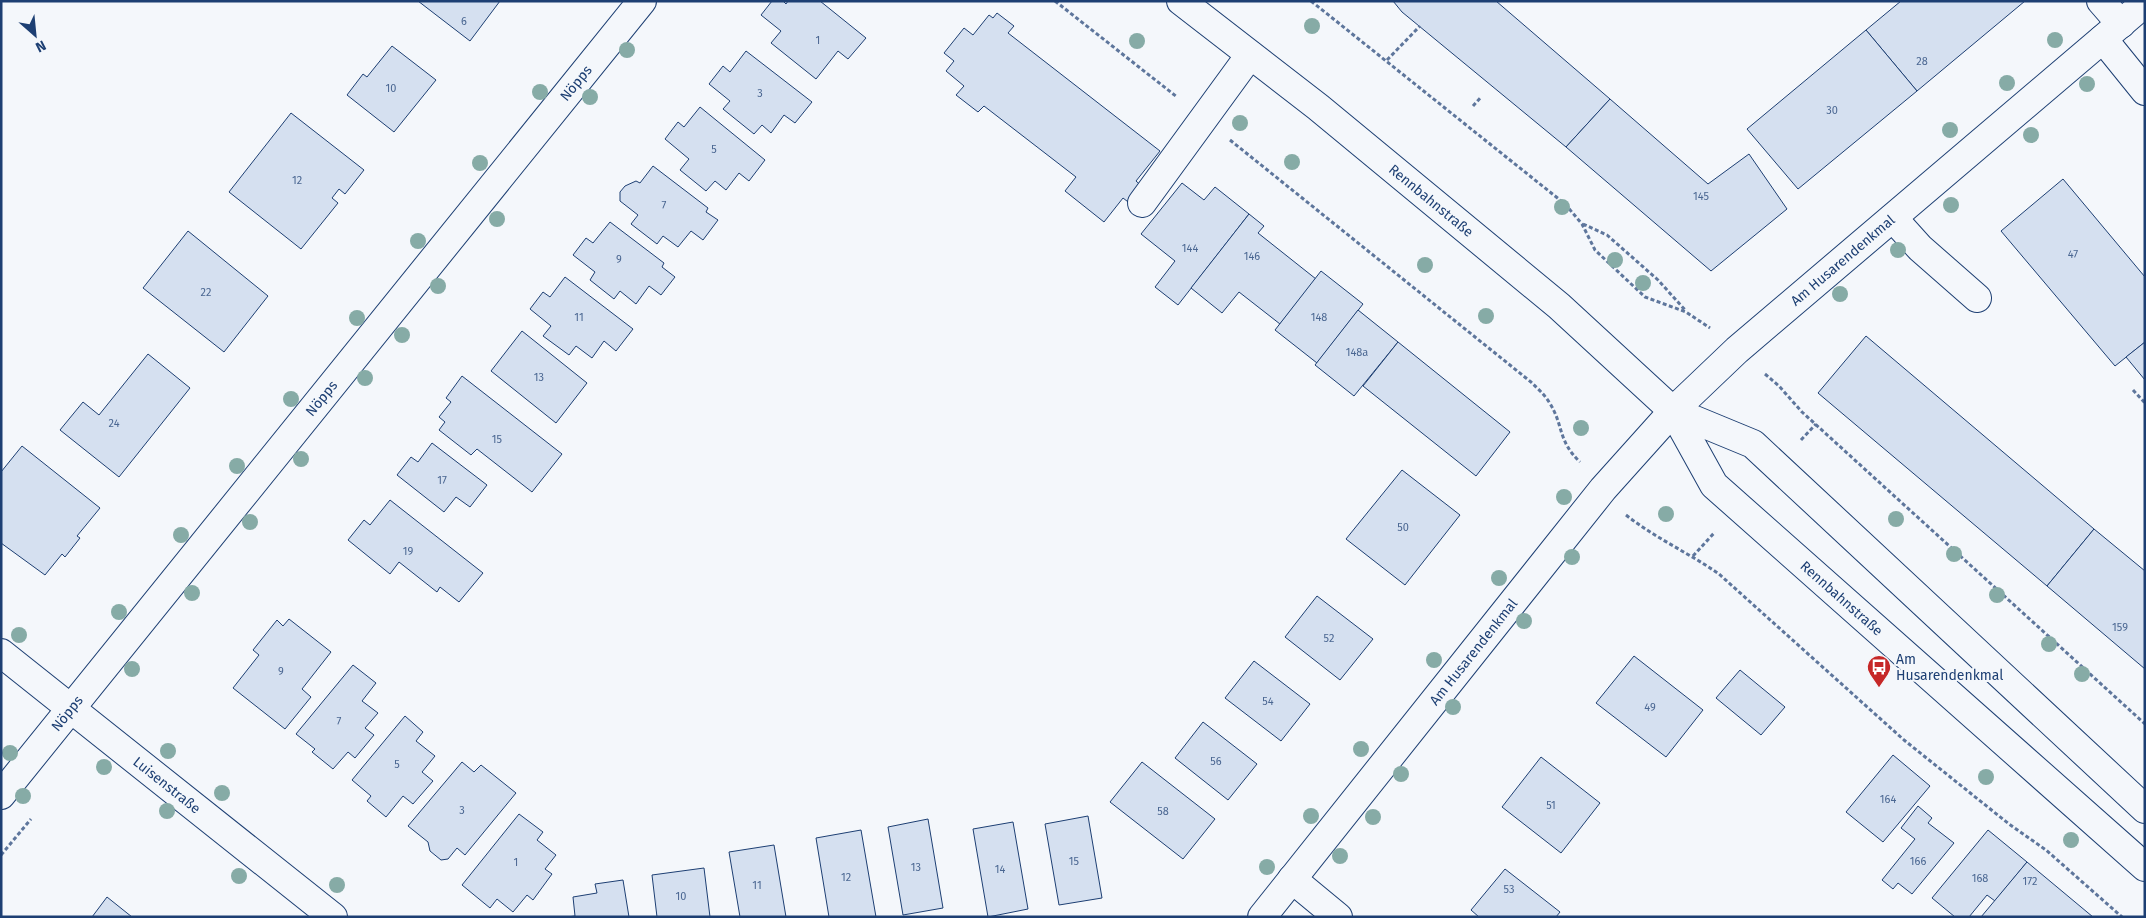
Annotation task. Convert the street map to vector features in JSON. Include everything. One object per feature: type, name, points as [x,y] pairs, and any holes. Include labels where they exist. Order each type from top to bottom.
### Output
[{"type":"street","name":"Nöpps","points":[[1,795],[642,1]]},
{"type":"street","name":"Rennbahnstraße","points":[[1181,1],[1318,107],[1559,306],[1673,411],[1714,485],[2145,867]]},
{"type":"street","points":[[2101,1],[2112,31],[2145,91]]},
{"type":"street","name":"Am Husarendenkmal","points":[[1262,917],[1603,489],[1673,411],[1737,350],[2145,3]]},
{"type":"street","points":[[1142,203],[1250,55]]},
{"type":"street","points":[[1893,218],[1920,248],[1977,298]]},
{"type":"street","name":"Rennbahnstraße","points":[[1673,411],[1753,444],[2145,809]]},
{"type":"street","name":"Luisenstraße","points":[[1,653],[333,917]]},
{"type":"street","points":[[1292,878],[1338,917]]},
{"type":"path","points":[[1054,1],[1531,382],[1550,403],[1568,449],[1585,467]]},
{"type":"path","points":[[1311,1],[1566,204],[1582,224],[1596,250],[1645,297],[1686,312],[1705,324]]},
{"type":"path","points":[[1387,60],[1420,26]]},
{"type":"path","points":[[1472,106],[1481,97]]},
{"type":"path","points":[[1582,224],[1607,235],[1658,280],[1686,312]]},
{"type":"path","points":[[1765,374],[1816,424],[2145,724]]},
{"type":"path","points":[[2133,390],[2145,403]]},
{"type":"path","points":[[1803,437],[1816,424]]},
{"type":"path","points":[[1625,514],[1658,538],[1693,556],[1725,580],[1904,740],[2009,824],[2046,850],[2122,917]]},
{"type":"path","points":[[1693,556],[1710,537]]},
{"type":"building","points":[[418,1],[500,1],[470,41]]},
{"type":"building","points":[[772,1],[783,1],[786,4],[788,1],[820,1],[866,38],[848,59],[838,51],[816,79],[771,43],[781,31],[761,15]]},
{"type":"building","points":[[1393,1],[1496,1],[1610,99],[1566,147],[1402,12]]},
{"type":"building","points":[[1901,1],[2025,1],[1917,91],[1866,30]]},
{"type":"building","points":[[997,13],[1014,26],[1008,33],[1160,151],[1136,181],[1145,189],[1132,205],[1123,198],[1104,222],[1065,191],[1076,177],[984,106],[978,112],[956,95],[964,86],[946,71],[954,61],[944,53],[964,28],[973,35],[989,15],[993,18]]},
{"type":"building","points":[[1866,30],[1917,91],[1798,189],[1747,129]]},
{"type":"building","points":[[392,46],[436,80],[394,132],[347,95],[363,74],[367,77]]},
{"type":"building","points":[[746,51],[812,102],[795,123],[784,115],[771,133],[762,125],[754,134],[723,109],[730,101],[709,84],[723,66],[730,72]]},
{"type":"building","points":[[1610,99],[1708,184],[1749,154],[1787,209],[1711,271],[1566,147]]},
{"type":"building","points":[[700,107],[765,160],[749,181],[739,173],[726,190],[715,181],[706,191],[680,170],[689,159],[665,139],[678,122],[684,127]]},
{"type":"building","points":[[291,113],[364,170],[345,194],[339,189],[332,198],[338,203],[301,249],[229,192]]},
{"type":"building","points":[[653,166],[708,208],[706,212],[718,220],[703,240],[691,231],[678,247],[663,236],[657,244],[631,224],[638,215],[620,201],[620,192],[625,186],[636,181],[640,183]]},
{"type":"building","points":[[2063,179],[2145,277],[2145,342],[2115,366],[2001,231]]},
{"type":"building","points":[[1182,183],[1204,200],[1215,187],[1249,214],[1178,305],[1155,287],[1175,261],[1141,234]]},
{"type":"building","points":[[1249,214],[1264,226],[1258,233],[1316,279],[1280,324],[1239,292],[1222,313],[1191,288]]},
{"type":"building","points":[[610,222],[664,263],[662,267],[675,277],[661,295],[649,286],[636,304],[620,291],[614,299],[590,280],[595,272],[573,255],[586,238],[593,243]]},
{"type":"building","points":[[188,231],[268,296],[224,352],[143,288]]},
{"type":"building","points":[[1321,271],[1363,304],[1317,363],[1275,330]]},
{"type":"building","points":[[565,277],[633,329],[616,351],[604,341],[592,358],[576,346],[569,355],[543,336],[551,326],[530,309],[543,292],[550,297]]},
{"type":"building","points":[[1358,310],[1398,342],[1354,396],[1315,365]]},
{"type":"building","points":[[522,331],[587,383],[556,423],[491,371]]},
{"type":"building","points":[[1866,336],[2094,529],[2047,586],[1818,393]]},
{"type":"building","points":[[1398,342],[1510,432],[1476,476],[1363,386]]},
{"type":"building","points":[[2145,342],[2145,380],[2126,357]]},
{"type":"building","points":[[148,354],[190,388],[119,477],[60,430],[83,402],[99,415]]},
{"type":"building","points":[[462,376],[562,454],[532,492],[477,449],[471,455],[439,430],[445,422],[439,417],[451,402],[446,398]]},
{"type":"building","points":[[432,443],[487,485],[470,507],[456,497],[444,512],[397,475],[411,457],[418,462]]},
{"type":"building","points":[[22,446],[100,508],[77,536],[80,538],[65,557],[62,554],[45,575],[1,543],[1,472]]},
{"type":"building","points":[[1402,470],[1460,515],[1405,585],[1346,539]]},
{"type":"building","points":[[390,500],[483,573],[459,602],[440,587],[437,592],[399,562],[390,574],[348,540],[364,520],[370,525]]},
{"type":"building","points":[[2094,529],[2145,571],[2145,669],[2047,586]]},
{"type":"building","points":[[1317,596],[1373,639],[1340,680],[1285,637]]},
{"type":"building","points":[[289,619],[331,652],[302,689],[311,697],[285,729],[233,688],[259,655],[253,650],[277,620],[283,626]]},
{"type":"building","points":[[1634,656],[1703,710],[1666,757],[1596,703]]},
{"type":"building","points":[[1254,661],[1310,704],[1281,741],[1225,698]]},
{"type":"building","points":[[353,665],[376,683],[362,701],[378,713],[365,728],[374,735],[355,758],[348,752],[333,769],[312,752],[315,749],[296,734]]},
{"type":"building","points":[[1740,670],[1785,707],[1761,735],[1716,698]]},
{"type":"building","points":[[405,716],[423,732],[416,741],[435,756],[422,772],[433,781],[413,804],[403,796],[386,817],[367,801],[371,796],[352,780]]},
{"type":"building","points":[[1203,722],[1257,764],[1228,800],[1175,758]]},
{"type":"building","points":[[1893,755],[1930,786],[1883,842],[1846,812]]},
{"type":"building","points":[[1541,757],[1600,803],[1561,853],[1502,807]]},
{"type":"building","points":[[462,762],[474,772],[481,765],[516,793],[465,855],[457,848],[448,859],[441,860],[430,851],[428,842],[408,826]]},
{"type":"building","points":[[1142,762],[1215,819],[1183,859],[1110,802]]},
{"type":"building","points":[[1918,806],[1932,818],[1928,823],[1954,843],[1912,894],[1898,883],[1893,889],[1882,880],[1915,839],[1901,828]]},
{"type":"building","points":[[519,814],[543,832],[537,840],[556,855],[545,869],[552,874],[533,900],[527,895],[513,912],[497,899],[490,908],[462,885]]},
{"type":"building","points":[[1088,816],[1102,898],[1059,905],[1045,824]]},
{"type":"building","points":[[928,819],[943,908],[903,915],[888,827]]},
{"type":"building","points":[[1013,822],[1028,909],[988,917],[973,829]]},
{"type":"building","points":[[861,830],[876,917],[829,917],[816,838]]},
{"type":"building","points":[[1988,830],[2027,862],[1995,901],[1987,895],[1969,917],[1955,917],[1932,898]]},
{"type":"building","points":[[774,845],[786,917],[740,917],[729,852]]},
{"type":"building","points":[[2027,862],[2093,917],[1981,917]]},
{"type":"building","points":[[704,868],[710,917],[657,917],[652,875]]},
{"type":"building","points":[[1505,869],[1560,912],[1556,917],[1479,917],[1471,910]]},
{"type":"building","points":[[623,880],[629,917],[567,917],[575,916],[573,897],[597,893],[595,884]]},
{"type":"building","points":[[107,897],[132,917],[92,917]]},
{"type":"place","name":"Am Husarendenkmal","points":[[1879,688]]}]
